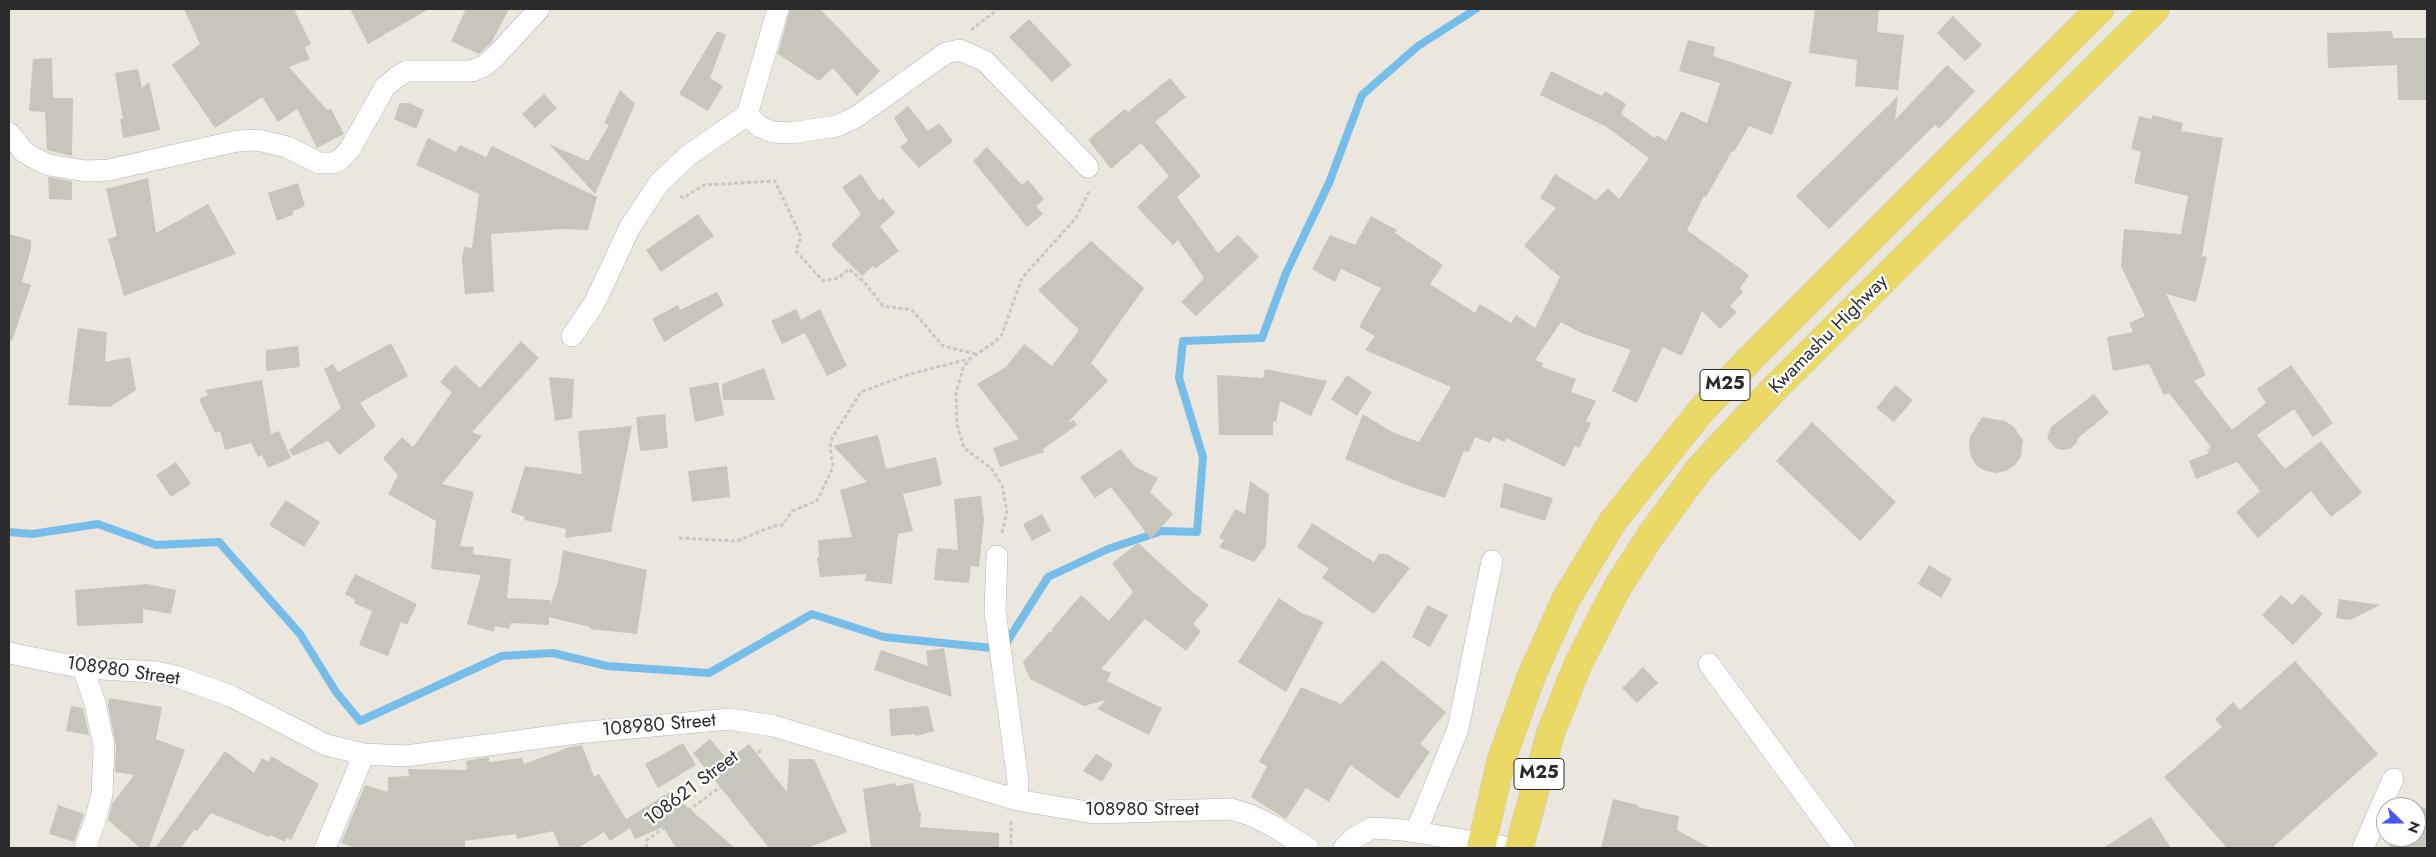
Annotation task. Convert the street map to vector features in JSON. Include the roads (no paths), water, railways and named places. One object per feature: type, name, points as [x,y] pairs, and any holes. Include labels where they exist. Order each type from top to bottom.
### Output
[{"type":"main road","name":"Kwamashu Highway","points":[[1481,846],[1501,761],[1530,677],[1566,599],[1613,521],[1700,412],[1749,360],[2100,9]]},
{"type":"main road","name":"Kwamashu Highway","points":[[1519,848],[1551,732],[1562,700],[1617,588],[1651,535],[1700,468],[1776,387],[2155,9]]},
{"type":"main road","points":[[1749,360],[1776,387]]},
{"type":"street","points":[[9,133],[24,152],[38,160],[49,165],[86,171],[110,170],[237,142],[258,140],[273,142],[319,163],[333,163],[340,160],[350,149],[385,87],[397,77],[407,71],[472,71],[484,66],[494,58],[539,9]]},
{"type":"street","points":[[572,336],[594,304],[630,227],[659,183],[690,154],[747,115],[778,9]]},
{"type":"street","points":[[747,115],[760,126],[773,132],[791,133],[837,126],[856,117],[946,53],[960,50],[985,61],[1088,167]]},
{"type":"street","points":[[997,556],[995,611],[1018,781],[1017,800]]},
{"type":"street","points":[[1416,832],[1458,729],[1492,560]]},
{"type":"street","name":"108980 Street","points":[[9,653],[83,668],[156,672],[181,678],[231,696],[326,746],[364,754],[406,756],[577,733],[729,719],[774,726],[1017,800],[1094,813],[1231,809],[1250,815],[1273,826],[1308,848]]},
{"type":"street","points":[[1709,664],[1844,848]]},
{"type":"street","points":[[83,668],[95,704],[104,746],[102,794],[96,821],[86,848]]},
{"type":"street","points":[[325,848],[364,754]]},
{"type":"street","points":[[2363,848],[2393,779]]},
{"type":"street","points":[[1344,848],[1354,838],[1372,828],[1416,832],[1481,846],[1512,848]]},
{"type":"waterway","points":[[9,532],[32,534],[98,524],[156,545],[219,542],[300,634],[336,692],[360,721],[502,656],[553,653],[607,666],[709,673],[812,614],[884,637],[992,648],[1005,645],[1048,577],[1108,549],[1162,531],[1197,532],[1203,457],[1179,378],[1183,341],[1262,338],[1286,273],[1329,183],[1362,95],[1418,46],[1476,9]]}]
